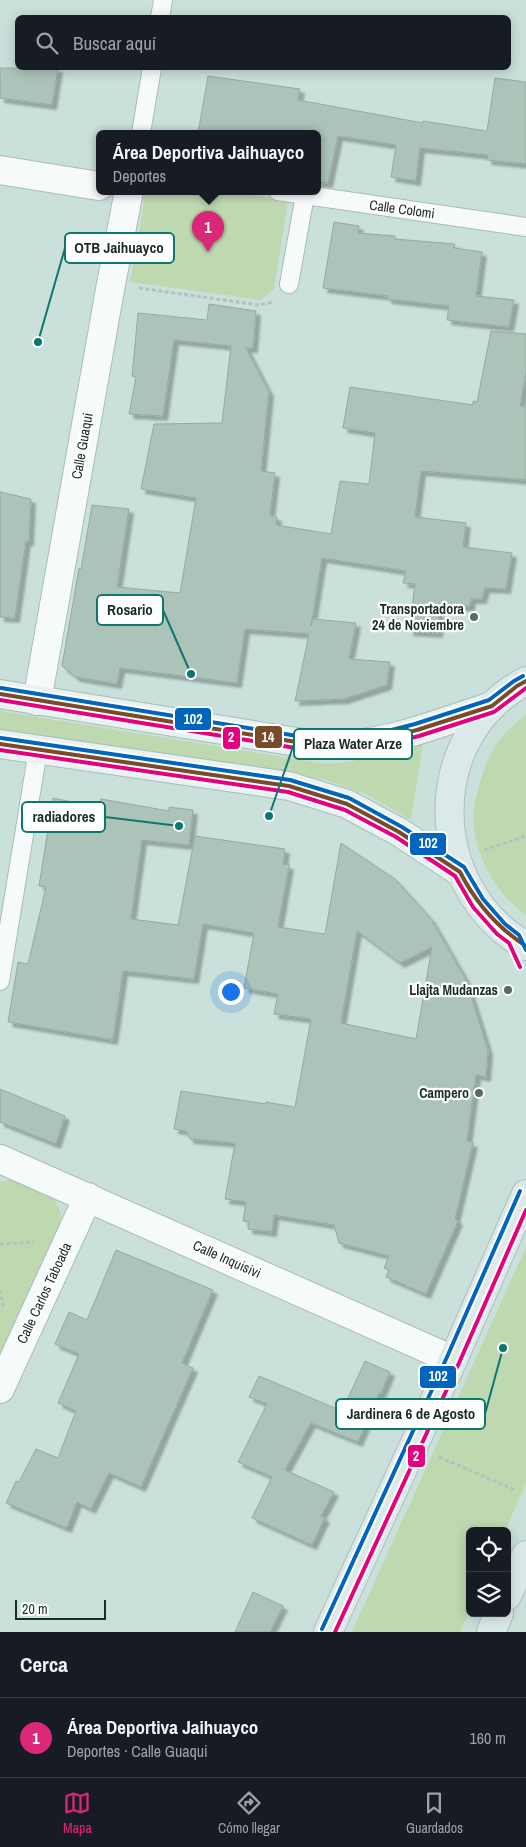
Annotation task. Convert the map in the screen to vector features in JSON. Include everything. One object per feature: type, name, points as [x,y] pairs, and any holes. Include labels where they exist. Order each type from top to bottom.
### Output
[{"type":"main road","points":[[523,679],[492,706],[466,742],[451,784],[449,807],[450,829],[460,872],[478,903],[501,929],[520,942],[526,964]]},
{"type":"main road","points":[[0,694],[309,744],[347,745],[373,741],[417,730],[492,706]]},
{"type":"main road","points":[[0,744],[289,786],[347,804],[399,832],[460,872]]},
{"type":"main road","points":[[328,1632],[453,1360],[526,1194]]},
{"type":"main road","points":[[511,1587],[526,1555]]},
{"type":"main road","points":[[491,1632],[498,1617]]},
{"type":"street","points":[[0,170],[96,186]]},
{"type":"street","name":"Calle Guaqui","points":[[37,701],[128,195]]},
{"type":"street","name":"Calle Inquisivi","points":[[0,1159],[453,1360]]},
{"type":"street","name":"Calle Carlos Taboada","points":[[0,1389],[88,1197]]},
{"type":"lane","points":[[160,15],[163,0]]},
{"type":"lane","points":[[142,130],[152,70]]},
{"type":"lane","points":[[289,284],[305,195]]},
{"type":"lane","name":"Calle Colomi","points":[[305,195],[526,227]]},
{"type":"lane","points":[[0,981],[38,750]]},
{"type":"path","points":[[111,284],[259,305],[272,304],[282,298],[289,284]]},
{"type":"path","points":[[482,851],[526,836]]},
{"type":"path","points":[[0,1244],[39,1240]]},
{"type":"path","points":[[438,1457],[514,1490]]},
{"type":"green space","points":[[144,195],[248,195],[288,201],[274,289],[261,300],[130,282]]},
{"type":"green space","points":[[0,711],[327,764],[349,762],[423,743],[411,820],[366,794],[326,780],[0,729]]},
{"type":"green space","points":[[526,715],[526,915],[503,894],[486,867],[475,837],[473,821],[474,805],[483,774],[494,748],[504,735]]},
{"type":"green space","points":[[9,1180],[36,1188],[53,1199],[59,1208],[61,1229],[0,1360],[0,1182]]},
{"type":"green space","points":[[526,1247],[526,1483],[507,1527],[466,1527],[467,1617],[460,1632],[352,1632]]},
{"type":"building","points":[[0,68],[58,70],[52,105],[0,98]]},
{"type":"building","points":[[208,76],[300,89],[298,100],[423,123],[423,121],[487,131],[495,78],[526,82],[526,164],[487,160],[488,155],[420,148],[416,181],[391,177],[396,145],[338,136],[328,183],[321,182],[321,130],[199,130]]},
{"type":"building","points":[[334,222],[359,226],[358,233],[395,236],[395,239],[455,244],[454,248],[482,252],[476,296],[514,300],[509,327],[447,320],[449,306],[387,299],[388,296],[323,288]]},
{"type":"building","points":[[209,304],[256,311],[253,348],[246,348],[269,392],[261,471],[275,473],[270,515],[277,517],[276,525],[331,534],[340,481],[369,484],[375,433],[343,428],[350,387],[473,405],[473,401],[477,402],[491,331],[526,334],[526,373],[520,406],[526,407],[526,480],[421,471],[415,517],[466,523],[463,547],[512,553],[506,589],[485,588],[482,599],[471,599],[470,606],[439,607],[438,633],[409,631],[415,584],[403,583],[406,571],[322,558],[311,626],[313,619],[356,623],[349,659],[390,662],[387,685],[344,699],[295,701],[309,634],[245,629],[237,683],[120,668],[117,684],[76,677],[62,666],[92,505],[129,509],[117,587],[180,593],[196,498],[141,489],[154,424],[222,423],[231,346],[174,340],[163,416],[129,414],[136,377],[132,376],[138,313],[207,320]]},
{"type":"building","points":[[0,492],[31,499],[29,541],[26,541],[15,618],[0,617]]},
{"type":"building","points":[[53,798],[100,808],[101,799],[169,811],[169,807],[193,810],[189,845],[142,840],[131,919],[178,925],[195,836],[285,849],[283,864],[289,865],[278,927],[325,934],[341,843],[395,879],[431,919],[466,980],[488,1050],[486,1077],[476,1075],[467,1141],[473,1143],[455,1219],[458,1221],[426,1294],[386,1277],[389,1270],[384,1268],[389,1256],[339,1243],[334,1225],[274,1215],[272,1232],[248,1229],[249,1222],[243,1221],[246,1202],[225,1199],[235,1143],[190,1139],[186,1131],[174,1129],[181,1091],[295,1107],[311,1019],[274,1014],[278,994],[244,988],[254,933],[203,924],[194,979],[123,971],[113,1040],[8,1022],[18,962],[28,964],[46,887],[39,886]],"holes":[[[357,931],[400,963],[432,947],[416,1039],[341,1023]]]},
{"type":"building","points":[[0,1089],[65,1116],[56,1144],[0,1122]]},
{"type":"building","points":[[116,1250],[213,1290],[182,1363],[193,1368],[141,1487],[109,1473],[91,1509],[77,1502],[67,1528],[6,1503],[16,1481],[19,1482],[36,1449],[58,1458],[76,1411],[58,1403],[79,1354],[55,1344],[69,1312],[87,1320]]},
{"type":"building","points":[[365,1361],[390,1372],[358,1442],[311,1423],[285,1470],[334,1492],[321,1516],[325,1518],[312,1545],[252,1518],[272,1477],[238,1462],[267,1404],[249,1397],[259,1376],[342,1411]]},
{"type":"building","points":[[253,1592],[283,1606],[270,1632],[235,1632]]},
{"type":"transit line","name":"102","points":[[1,688],[310,738],[347,739],[415,724],[489,700],[523,676]]},
{"type":"transit line","name":"14","points":[[0,694],[309,744],[347,745],[373,741],[417,730],[492,706],[526,681]]},
{"type":"transit line","name":"2","points":[[0,700],[308,750],[348,751],[375,747],[419,736],[494,712],[526,688]]},
{"type":"transit line","name":"102","points":[[1,738],[290,780],[349,798],[402,827],[464,867],[483,899],[505,924],[519,935],[526,950]]},
{"type":"transit line","name":"14","points":[[0,744],[289,786],[347,804],[399,832],[460,872]]},
{"type":"transit line","name":"2","points":[[0,750],[288,792],[345,810],[396,837],[455,876],[473,907],[497,934],[509,943],[520,967]]},
{"type":"transit line","name":"14","points":[[460,872],[488,914],[505,931],[526,946]]},
{"type":"transit line","name":"102","points":[[322,1629],[447,1357],[520,1191]]},
{"type":"transit line","name":"2","points":[[335,1632],[459,1363],[526,1210]]},
{"type":"place","name":"Área Deportiva Jaihuayco","points":[[208,252]]},
{"type":"place","name":"OTB Jaihuayco","points":[[38,342]]},
{"type":"place","name":"Transportadora 24 de Noviembre","points":[[474,617]]},
{"type":"place","name":"Rosario","points":[[191,674]]},
{"type":"place","name":"Plaza Water Arze","points":[[269,816]]},
{"type":"place","name":"radiadores","points":[[179,826]]},
{"type":"place","name":"Llajta Mudanzas","points":[[508,990]]},
{"type":"place","name":"Campero","points":[[479,1093]]},
{"type":"place","name":"Jardinera 6 de Agosto","points":[[503,1348]]}]
